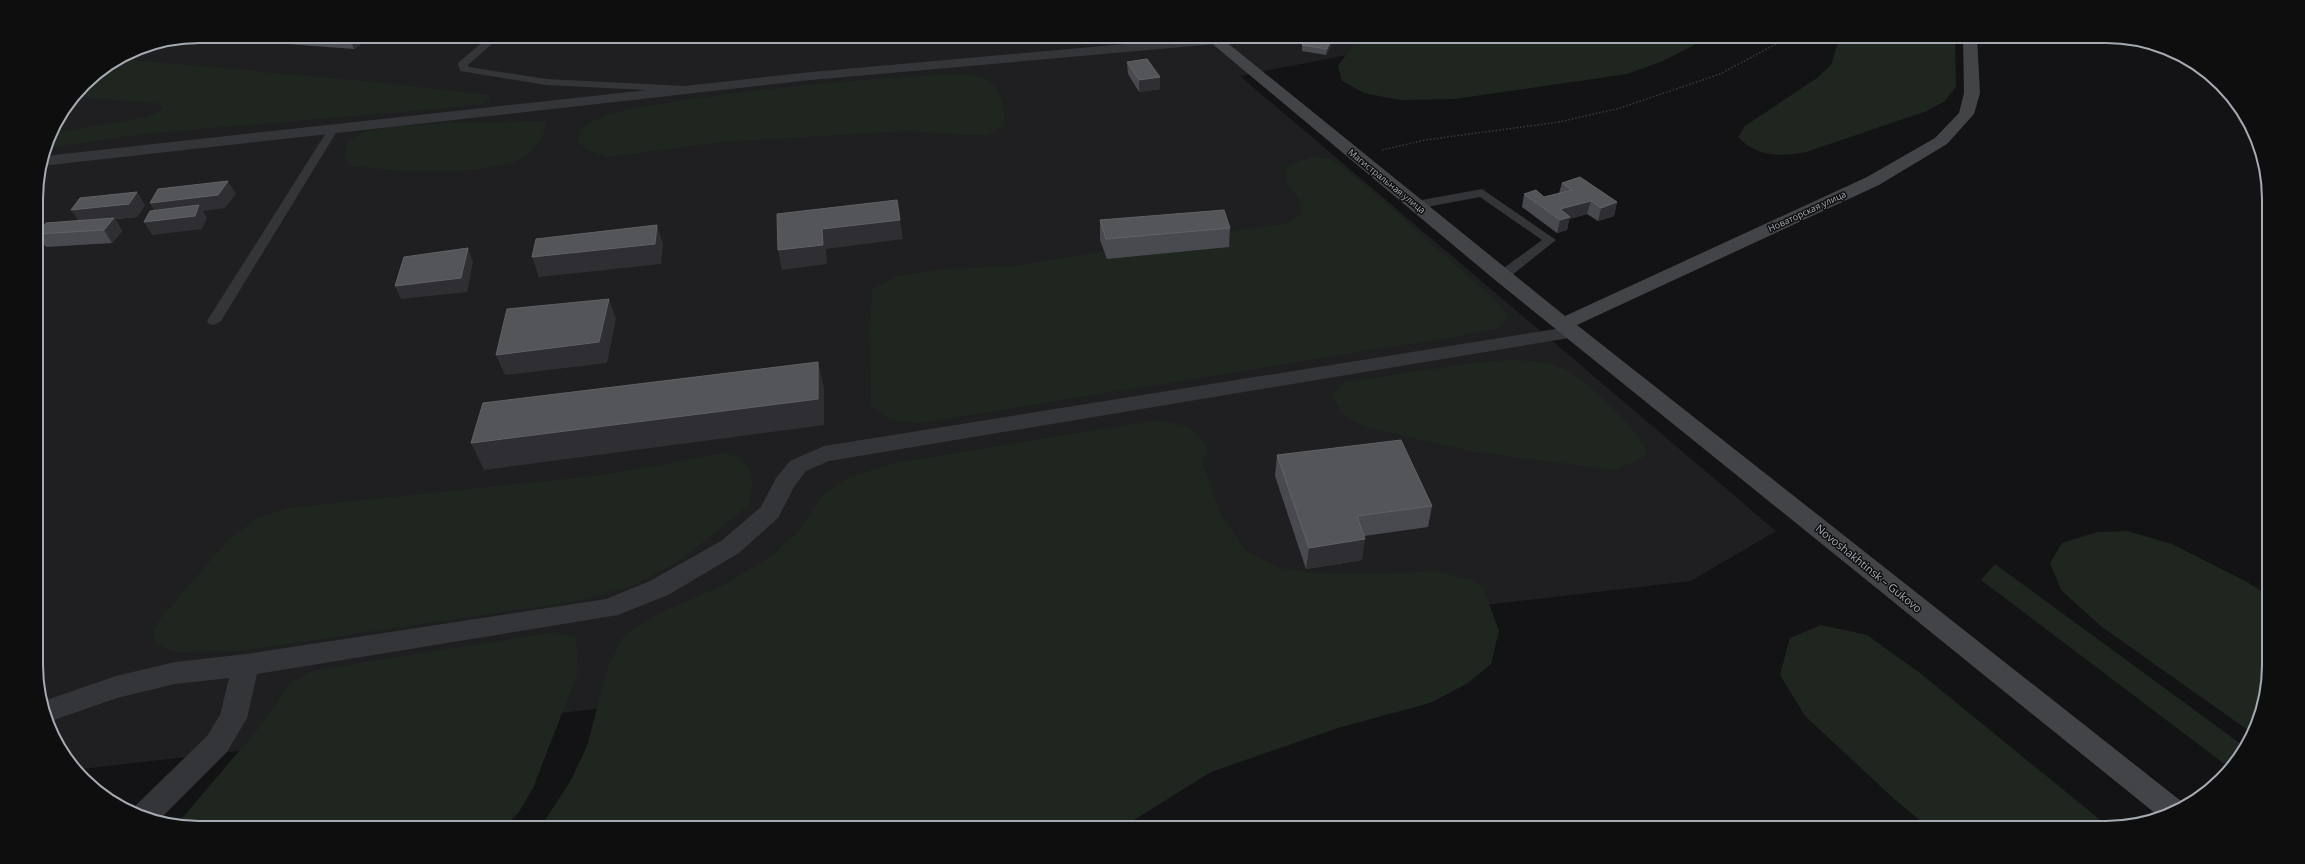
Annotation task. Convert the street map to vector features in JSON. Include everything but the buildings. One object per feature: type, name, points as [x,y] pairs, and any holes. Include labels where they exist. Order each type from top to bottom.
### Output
[{"type":"main road","name":"Магистральная улица","points":[[1219,43],[1502,276],[1569,328]]},
{"type":"main road","name":"Новаторская улица","points":[[1569,328],[1873,181],[1941,141],[1966,114],[1972,93],[1970,43]]},
{"type":"main road","name":"Novoshakhtinsk – Gukovo","points":[[1569,328],[2170,807]]},
{"type":"street","points":[[47,161],[811,76],[1160,43]]},
{"type":"street","points":[[49,710],[116,687],[174,673],[246,665],[609,608],[658,588],[730,547],[770,512],[784,484],[798,466],[824,454],[1569,328]]},
{"type":"street","points":[[147,812],[217,744],[233,718],[246,665]]},
{"type":"lane","points":[[488,43],[463,64],[464,69],[485,74],[561,82],[690,90]]},
{"type":"lane","points":[[214,321],[334,128]]},
{"type":"lane","points":[[1416,205],[1482,193],[1550,240],[1502,276]]},
{"type":"path","points":[[1356,156],[1425,140],[1559,122],[1620,108],[1720,74],[1778,43]]},
{"type":"shaded area","points":[[188,43],[1408,43],[1240,76],[1776,531],[1691,581],[83,769],[69,752],[55,725],[48,706],[43,676],[43,188],[48,158],[59,130],[69,112],[82,96],[104,75],[130,59],[149,51]]},
{"type":"shaded area","points":[[1357,43],[1698,43],[1663,61],[1627,74],[1455,99],[1399,100],[1364,93],[1342,81],[1338,66],[1353,45]]},
{"type":"shaded area","points":[[1838,43],[1955,43],[1956,87],[1945,101],[1927,111],[1806,152],[1788,155],[1770,154],[1761,152],[1745,144],[1738,137],[1745,126],[1817,78],[1831,65]]},
{"type":"shaded area","points":[[129,60],[385,83],[489,95],[490,100],[482,105],[143,134],[52,147],[58,132],[146,117],[156,113],[163,107],[155,103],[81,97],[104,75]]},
{"type":"shaded area","points":[[949,74],[977,76],[991,83],[1000,95],[1004,110],[1004,126],[988,135],[908,131],[721,142],[607,157],[587,150],[578,141],[580,130],[589,123],[623,110],[776,88]]},
{"type":"shaded area","points":[[545,121],[545,131],[530,152],[524,157],[510,163],[490,168],[441,171],[390,170],[352,166],[345,158],[347,142],[363,132],[391,127],[444,123]]},
{"type":"shaded area","points":[[1312,157],[1331,159],[1365,185],[1493,298],[1509,317],[1499,328],[1453,337],[920,423],[891,420],[871,405],[870,329],[872,289],[897,276],[946,269],[1013,266],[1287,223],[1303,214],[1299,200],[1287,183],[1286,167]]},
{"type":"shaded area","points":[[1507,360],[1542,362],[1568,371],[1579,378],[1629,425],[1647,451],[1642,458],[1614,470],[1470,451],[1365,427],[1344,414],[1337,406],[1333,394],[1345,382],[1473,363]]},
{"type":"shaded area","points":[[1153,421],[1185,426],[1192,430],[1203,441],[1208,450],[1202,462],[1221,515],[1245,550],[1280,568],[1324,574],[1386,574],[1434,571],[1473,580],[1484,590],[1499,631],[1491,664],[1468,683],[1430,703],[1338,728],[1211,772],[1133,821],[545,821],[571,780],[587,746],[608,667],[624,635],[660,613],[724,585],[772,556],[798,531],[824,494],[849,477],[895,463]]},
{"type":"shaded area","points":[[725,453],[741,458],[749,469],[753,485],[748,506],[682,559],[635,585],[578,601],[240,651],[175,652],[154,643],[154,631],[160,619],[227,541],[257,518],[288,508],[603,475]]},
{"type":"shaded area","points":[[2127,531],[2172,544],[2247,582],[2262,592],[2261,686],[2257,706],[2248,730],[2102,627],[2061,590],[2050,563],[2062,543],[2097,532]]},
{"type":"shaded area","points":[[1995,564],[2241,744],[2236,752],[2226,765],[1981,580]]},
{"type":"shaded area","points":[[1821,625],[1867,635],[1920,673],[2101,821],[1921,821],[1892,797],[1805,716],[1780,675],[1790,638]]},
{"type":"shaded area","points":[[555,632],[576,637],[578,672],[533,788],[519,812],[511,821],[180,820],[263,723],[291,682],[315,670]]}]
